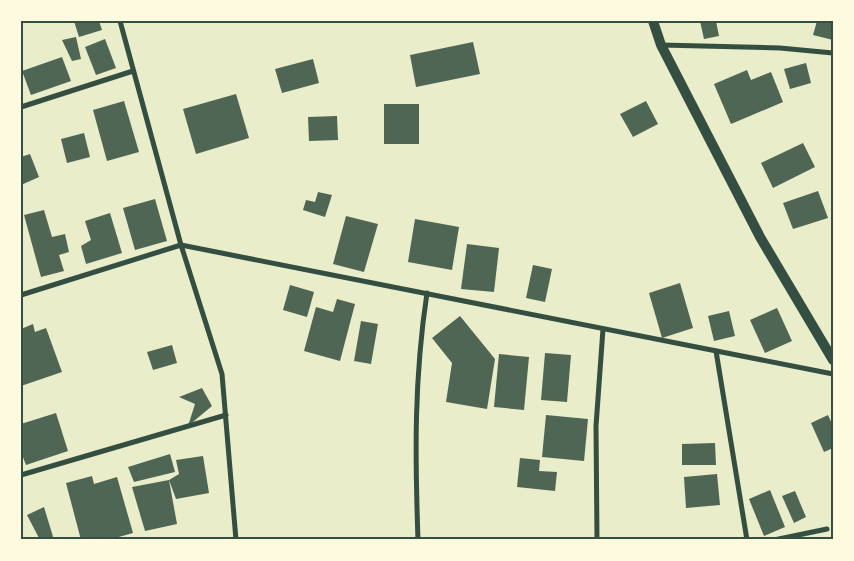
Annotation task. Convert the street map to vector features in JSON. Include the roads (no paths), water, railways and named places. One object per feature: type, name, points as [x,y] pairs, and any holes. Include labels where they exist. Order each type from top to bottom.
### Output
[{"type":"main road","points":[[653,21],[662,45],[760,237],[833,360]]},
{"type":"street","points":[[120,21],[181,245],[222,374],[236,540]]},
{"type":"street","points":[[662,45],[780,48],[833,53]]},
{"type":"street","points":[[21,107],[134,71]]},
{"type":"street","points":[[21,295],[181,245],[833,374]]},
{"type":"street","points":[[418,540],[415,422],[418,352],[427,293]]},
{"type":"street","points":[[598,540],[596,426],[603,329]]},
{"type":"street","points":[[716,352],[747,540]]},
{"type":"street","points":[[21,475],[226,415]]},
{"type":"street","points":[[774,540],[827,529]]}]
